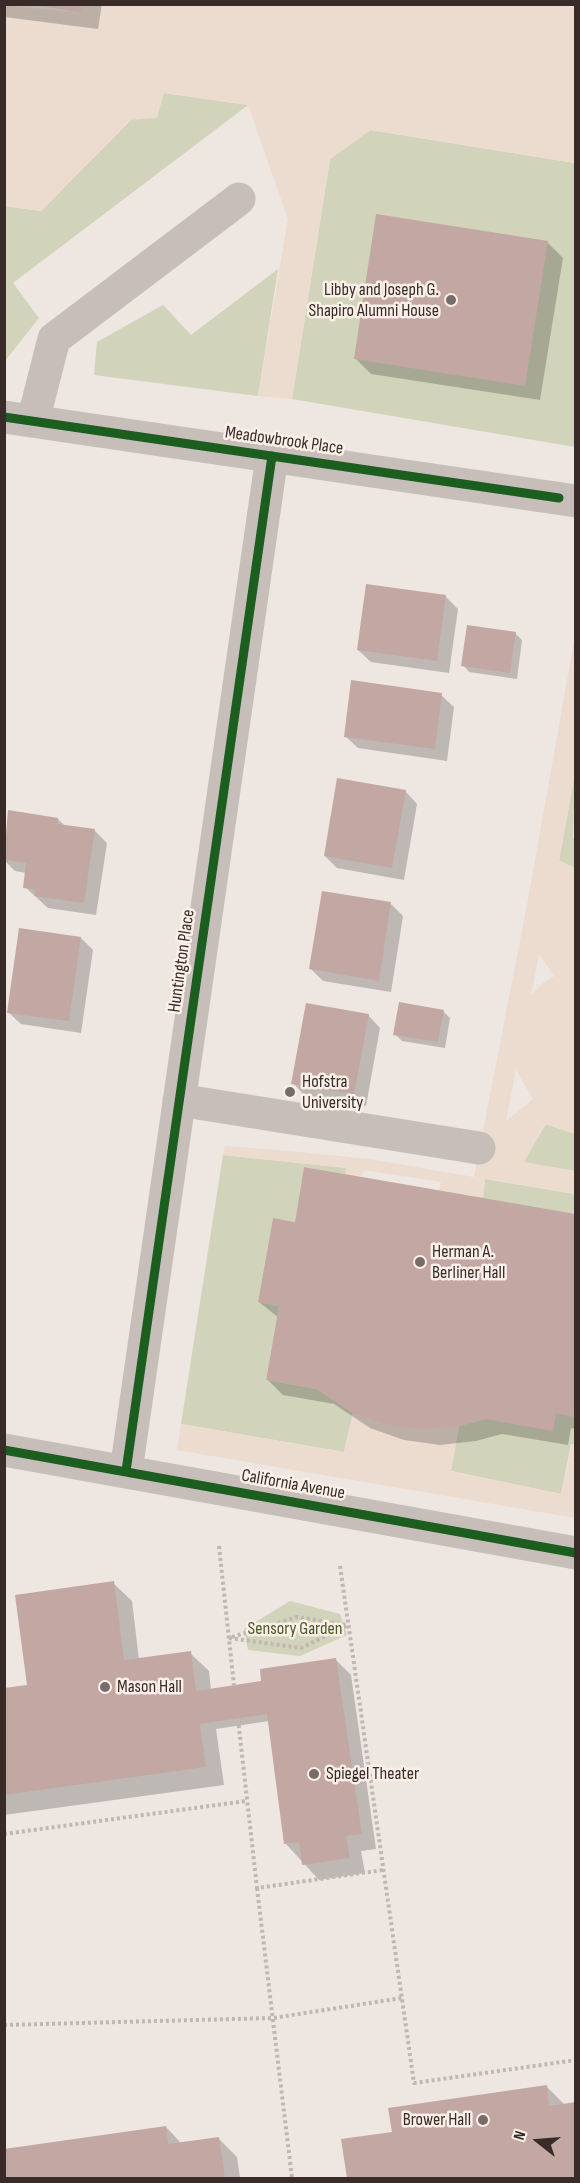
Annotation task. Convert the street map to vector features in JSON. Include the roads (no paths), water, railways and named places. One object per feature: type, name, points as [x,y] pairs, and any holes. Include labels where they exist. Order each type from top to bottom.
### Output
[{"type":"street","points":[[19,419],[54,339],[239,200]]},
{"type":"street","name":"Meadowbrook Place","points":[[19,419],[567,499]]},
{"type":"street","name":"Huntington Place","points":[[126,1471],[272,456]]},
{"type":"street","points":[[179,1100],[479,1148]]},
{"type":"street","name":"California Avenue","points":[[4,1450],[576,1553]]},
{"type":"place","name":"Libby and Joseph G. Shapiro Alumni House","points":[[451,300]]},
{"type":"place","name":"Hofstra University","points":[[290,1092]]},
{"type":"place","name":"Herman A. Berliner Hall","points":[[420,1262]]},
{"type":"place","name":"Mason Hall","points":[[105,1687]]},
{"type":"place","name":"Spiegel Theater","points":[[314,1774]]},
{"type":"place","name":"Brower Hall","points":[[483,2120]]},
{"type":"park label","name":"Sensory Garden","points":[[295,1629]]}]
